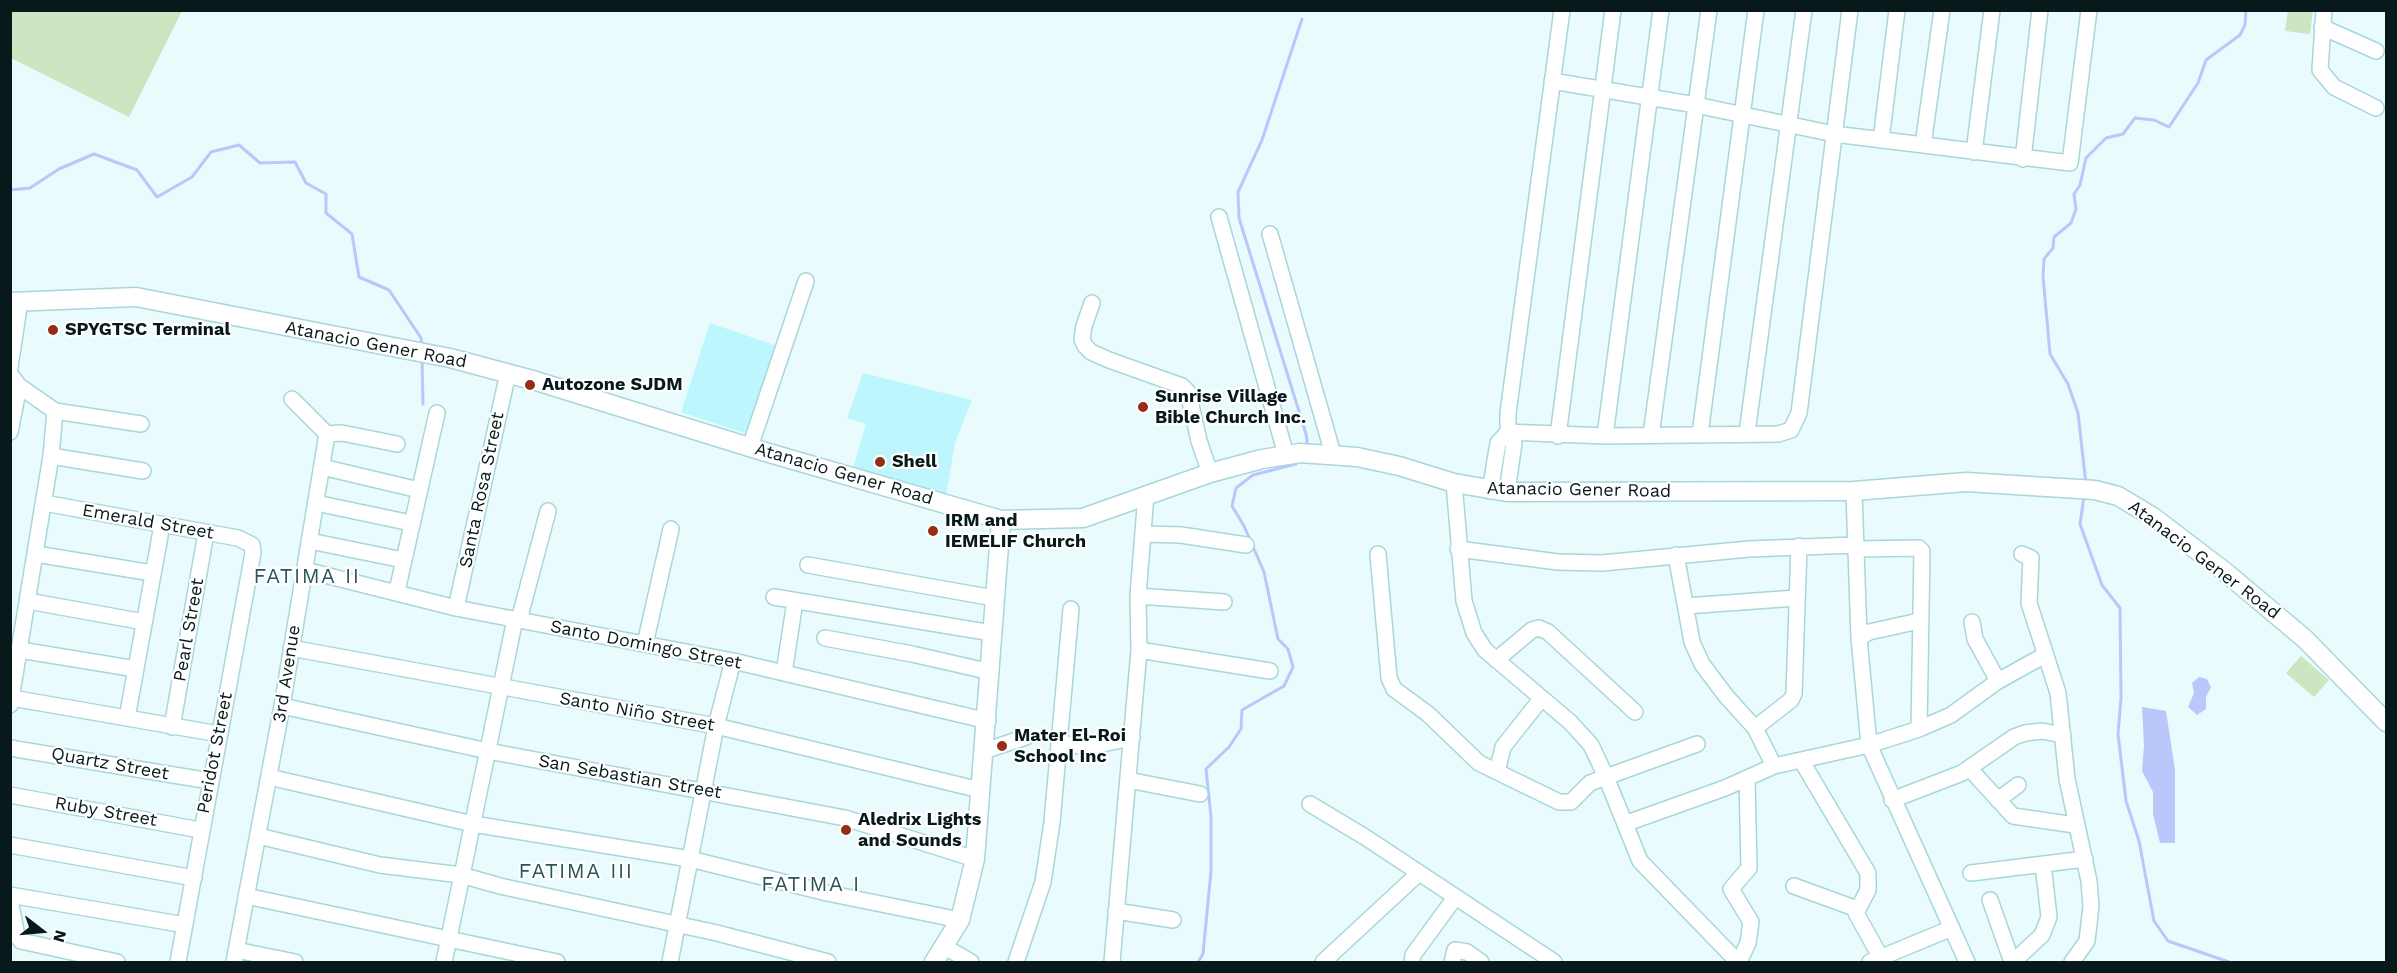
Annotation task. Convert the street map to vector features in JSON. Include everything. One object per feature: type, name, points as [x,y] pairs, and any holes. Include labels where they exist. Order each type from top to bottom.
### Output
[{"type":"main road","name":"Atanacio Gener Road","points":[[15,302],[136,297],[450,358],[508,372],[750,447],[1001,520],[1083,518],[1210,473],[1309,454],[1399,466],[1454,483],[1499,492],[1854,491],[1966,482],[2095,490],[2118,496],[2153,517],[2224,571],[2305,639],[2386,722]]},
{"type":"main road","points":[[934,963],[960,921],[975,859],[988,720],[994,598],[1001,520]]},
{"type":"street","points":[[1499,492],[1498,443],[1508,432],[1562,10]]},
{"type":"street","points":[[1558,436],[1613,10]]},
{"type":"street","points":[[1605,436],[1661,10]]},
{"type":"street","points":[[1651,435],[1708,10]]},
{"type":"street","points":[[1700,434],[1740,114],[1756,10]]},
{"type":"street","points":[[1747,433],[1804,10]]},
{"type":"street","points":[[1508,432],[1558,436],[1605,436],[1778,434],[1791,430],[1799,413],[1850,10]]},
{"type":"street","points":[[1881,140],[1897,10]]},
{"type":"street","points":[[1923,145],[1942,10]]},
{"type":"street","points":[[1974,152],[1992,10]]},
{"type":"street","points":[[2023,159],[2040,10]]},
{"type":"street","points":[[1552,81],[1649,99],[1696,105],[1834,134],[2070,163],[2089,10]]},
{"type":"street","points":[[2324,10],[2320,70],[2334,87],[2376,108]]},
{"type":"street","points":[[2322,27],[2376,51]]},
{"type":"street","points":[[1219,216],[1309,454]]},
{"type":"street","points":[[1270,234],[1309,454]]},
{"type":"street","points":[[750,447],[806,281]]},
{"type":"street","points":[[10,367],[15,302]]},
{"type":"street","points":[[1092,303],[1083,332],[1085,346],[1100,356],[1182,386],[1188,392],[1199,441],[1210,473]]},
{"type":"street","name":"Santa Rosa Street","points":[[456,608],[508,372]]},
{"type":"street","points":[[15,380],[55,411],[141,424]]},
{"type":"street","points":[[10,432],[15,380]]},
{"type":"street","points":[[292,399],[327,434],[342,433],[397,444]]},
{"type":"street","points":[[55,411],[44,503],[11,702],[127,718],[219,734]]},
{"type":"street","points":[[397,591],[437,413]]},
{"type":"street","name":"3rd Avenue","points":[[235,956],[282,706],[327,434]]},
{"type":"street","points":[[51,456],[143,471]]},
{"type":"street","points":[[322,467],[419,490]]},
{"type":"street","points":[[1454,483],[1464,601],[1474,633],[1496,660],[1570,722],[1591,745],[1627,823],[1640,861],[1739,963],[1748,942],[1751,922],[1731,889],[1749,868],[1747,779]]},
{"type":"street","points":[[1854,491],[1859,638],[1869,745],[1967,963]]},
{"type":"street","points":[[1112,963],[1139,650],[1138,596],[1146,494]]},
{"type":"street","name":"Emerald Street","points":[[44,503],[238,538],[252,544]]},
{"type":"street","points":[[316,503],[411,523]]},
{"type":"street","points":[[444,963],[500,686],[548,511]]},
{"type":"street","points":[[127,718],[162,525]]},
{"type":"street","points":[[645,644],[671,529]]},
{"type":"street","name":"Pearl Street","points":[[172,727],[206,533]]},
{"type":"street","points":[[1144,534],[1181,535],[1246,545]]},
{"type":"street","points":[[310,541],[403,560]]},
{"type":"street","name":"Peridot Street","points":[[178,963],[194,878],[200,830],[253,553],[252,544]]},
{"type":"street","points":[[1458,549],[1558,562],[1602,562],[1799,546],[1919,548],[1922,551],[1919,621],[1919,729]]},
{"type":"street","points":[[1755,728],[1791,700],[1794,694],[1799,546]]},
{"type":"street","points":[[36,554],[152,573]]},
{"type":"street","points":[[1378,554],[1388,670],[1394,689],[1428,714],[1479,763],[1559,802],[1567,803],[1590,783],[1697,744]]},
{"type":"street","points":[[2022,554],[2031,558],[2029,603],[2058,693],[2063,753],[2075,825],[2085,859],[2091,906],[2087,941],[2072,963]]},
{"type":"street","points":[[1676,555],[1692,642],[1702,664],[1726,696],[1755,728],[1774,766]]},
{"type":"street","points":[[808,566],[994,598]]},
{"type":"street","name":"Santo Domingo Street","points":[[305,570],[397,591],[456,608],[733,661],[988,720]]},
{"type":"street","points":[[1138,596],[1224,602]]},
{"type":"street","points":[[774,597],[992,633]]},
{"type":"street","points":[[1686,606],[1796,598]]},
{"type":"street","points":[[28,601],[144,622]]},
{"type":"street","points":[[784,673],[795,601]]},
{"type":"street","points":[[1016,963],[1043,882],[1060,743],[1071,609]]},
{"type":"street","points":[[1859,638],[1869,632],[1919,621]]},
{"type":"street","points":[[1972,622],[1975,639],[1998,681]]},
{"type":"street","points":[[1496,660],[1532,630],[1542,629],[1635,712]]},
{"type":"street","points":[[825,638],[991,672]]},
{"type":"street","name":"Santo Niño Street","points":[[291,648],[716,726],[980,789]]},
{"type":"street","points":[[20,650],[136,669]]},
{"type":"street","points":[[1139,650],[1270,671]]},
{"type":"street","points":[[1627,823],[1747,779],[1774,766],[1869,745],[1919,729],[1951,715],[1998,681],[2046,655]]},
{"type":"street","points":[[670,963],[716,726],[733,661]]},
{"type":"street","points":[[1497,772],[1503,747],[1541,699]]},
{"type":"street","name":"San Sebastian Street","points":[[282,706],[488,751],[844,818],[975,859]]},
{"type":"street","points":[[1892,800],[1962,773],[2014,737],[2042,731],[2063,735]]},
{"type":"street","points":[[984,751],[1026,737]]},
{"type":"street","points":[[1060,743],[1087,747],[1132,738]]},
{"type":"street","name":"Quartz Street","points":[[10,748],[210,781]]},
{"type":"street","points":[[1801,760],[1868,873],[1868,890],[1857,909],[1858,921],[1875,960],[1952,928]]},
{"type":"street","points":[[1969,768],[2013,816],[2075,825]]},
{"type":"street","points":[[269,777],[472,824],[690,859],[827,893],[960,921]]},
{"type":"street","points":[[1128,780],[1200,794]]},
{"type":"street","points":[[1998,800],[2018,785]]},
{"type":"street","name":"Ruby Street","points":[[10,795],[200,830]]},
{"type":"street","points":[[1310,804],[1554,963]]},
{"type":"street","points":[[258,836],[380,865],[461,875],[500,886],[677,924],[828,963]]},
{"type":"street","points":[[10,845],[194,878]]},
{"type":"street","points":[[1971,873],[2085,859]]},
{"type":"street","points":[[1990,900],[2012,963],[2042,935],[2049,917],[2043,864]]},
{"type":"street","points":[[1323,963],[1419,873]]},
{"type":"street","points":[[1794,886],[1857,909]]},
{"type":"street","points":[[10,895],[185,926]]},
{"type":"street","points":[[246,896],[557,963]]},
{"type":"street","points":[[1412,963],[1413,955],[1454,898]]},
{"type":"street","points":[[10,900],[17,936],[21,942],[117,963]]},
{"type":"street","points":[[1116,911],[1173,920]]},
{"type":"street","points":[[945,947],[971,963]]},
{"type":"street","points":[[1452,963],[1455,950],[1467,952],[1481,963]]},
{"type":"street","points":[[235,956],[295,963]]},
{"type":"shaded area","points":[[710,323],[780,347],[750,435],[681,412]]},
{"type":"shaded area","points":[[863,373],[972,400],[955,443],[946,496],[853,468],[866,424],[847,418]]},
{"type":"shaded area","points":[[2199,677],[2207,679],[2211,687],[2206,697],[2206,709],[2197,715],[2188,707],[2194,693],[2192,683]]},
{"type":"shaded area","points":[[2142,707],[2166,711],[2175,770],[2175,843],[2160,843],[2153,814],[2153,792],[2142,771],[2144,746]]},
{"type":"green space","points":[[2288,10],[2313,11],[2310,34],[2285,31]]},
{"type":"green space","points":[[10,11],[182,11],[129,117],[11,58]]},
{"type":"green space","points":[[2301,656],[2329,680],[2314,697],[2286,673]]},
{"type":"waterway","points":[[2086,484],[2078,413],[2068,384],[2050,354],[2043,276],[2044,259],[2053,248],[2054,237],[2071,223],[2076,209],[2074,194],[2080,185],[2086,158],[2106,138],[2123,134],[2135,118],[2154,120],[2169,127],[2198,83],[2206,60],[2240,35],[2245,25],[2246,10]]},
{"type":"waterway","points":[[1302,19],[1262,140],[1238,192],[1239,218],[1306,434],[1308,447]]},
{"type":"waterway","points":[[10,190],[30,188],[59,169],[94,154],[137,170],[157,197],[192,177],[211,152],[239,145],[260,163],[295,162],[306,183],[326,194],[326,213],[352,234],[359,277],[389,290],[421,338],[422,347]]},
{"type":"waterway","points":[[422,359],[423,404]]},
{"type":"waterway","points":[[1198,962],[1203,954],[1211,871],[1211,817],[1206,769],[1229,747],[1241,729],[1242,710],[1284,686],[1293,667],[1288,649],[1278,639],[1264,572],[1244,526],[1232,506],[1236,488],[1253,475],[1296,464]]},
{"type":"waterway","points":[[2084,497],[2080,524],[2102,585],[2120,608],[2121,698],[2118,734],[2126,801],[2139,841],[2154,921],[2168,941],[2229,962]]},
{"type":"place","name":"SPYGTSC Terminal","points":[[53,330]]},
{"type":"place","name":"Autozone SJDM","points":[[530,385]]},
{"type":"place","name":"Sunrise Village Bible Church Inc.","points":[[1143,407]]},
{"type":"place","name":"Shell","points":[[880,462]]},
{"type":"place","name":"IRM and IEMELIF Church","points":[[933,531]]},
{"type":"place","name":"Mater El-Roi School Inc","points":[[1002,746]]},
{"type":"place","name":"Aledrix Lights and Sounds","points":[[846,830]]},
{"type":"district","name":"FATIMA II","points":[[307,577]]},
{"type":"district","name":"FATIMA III","points":[[576,872]]},
{"type":"district","name":"FATIMA I","points":[[811,885]]}]
